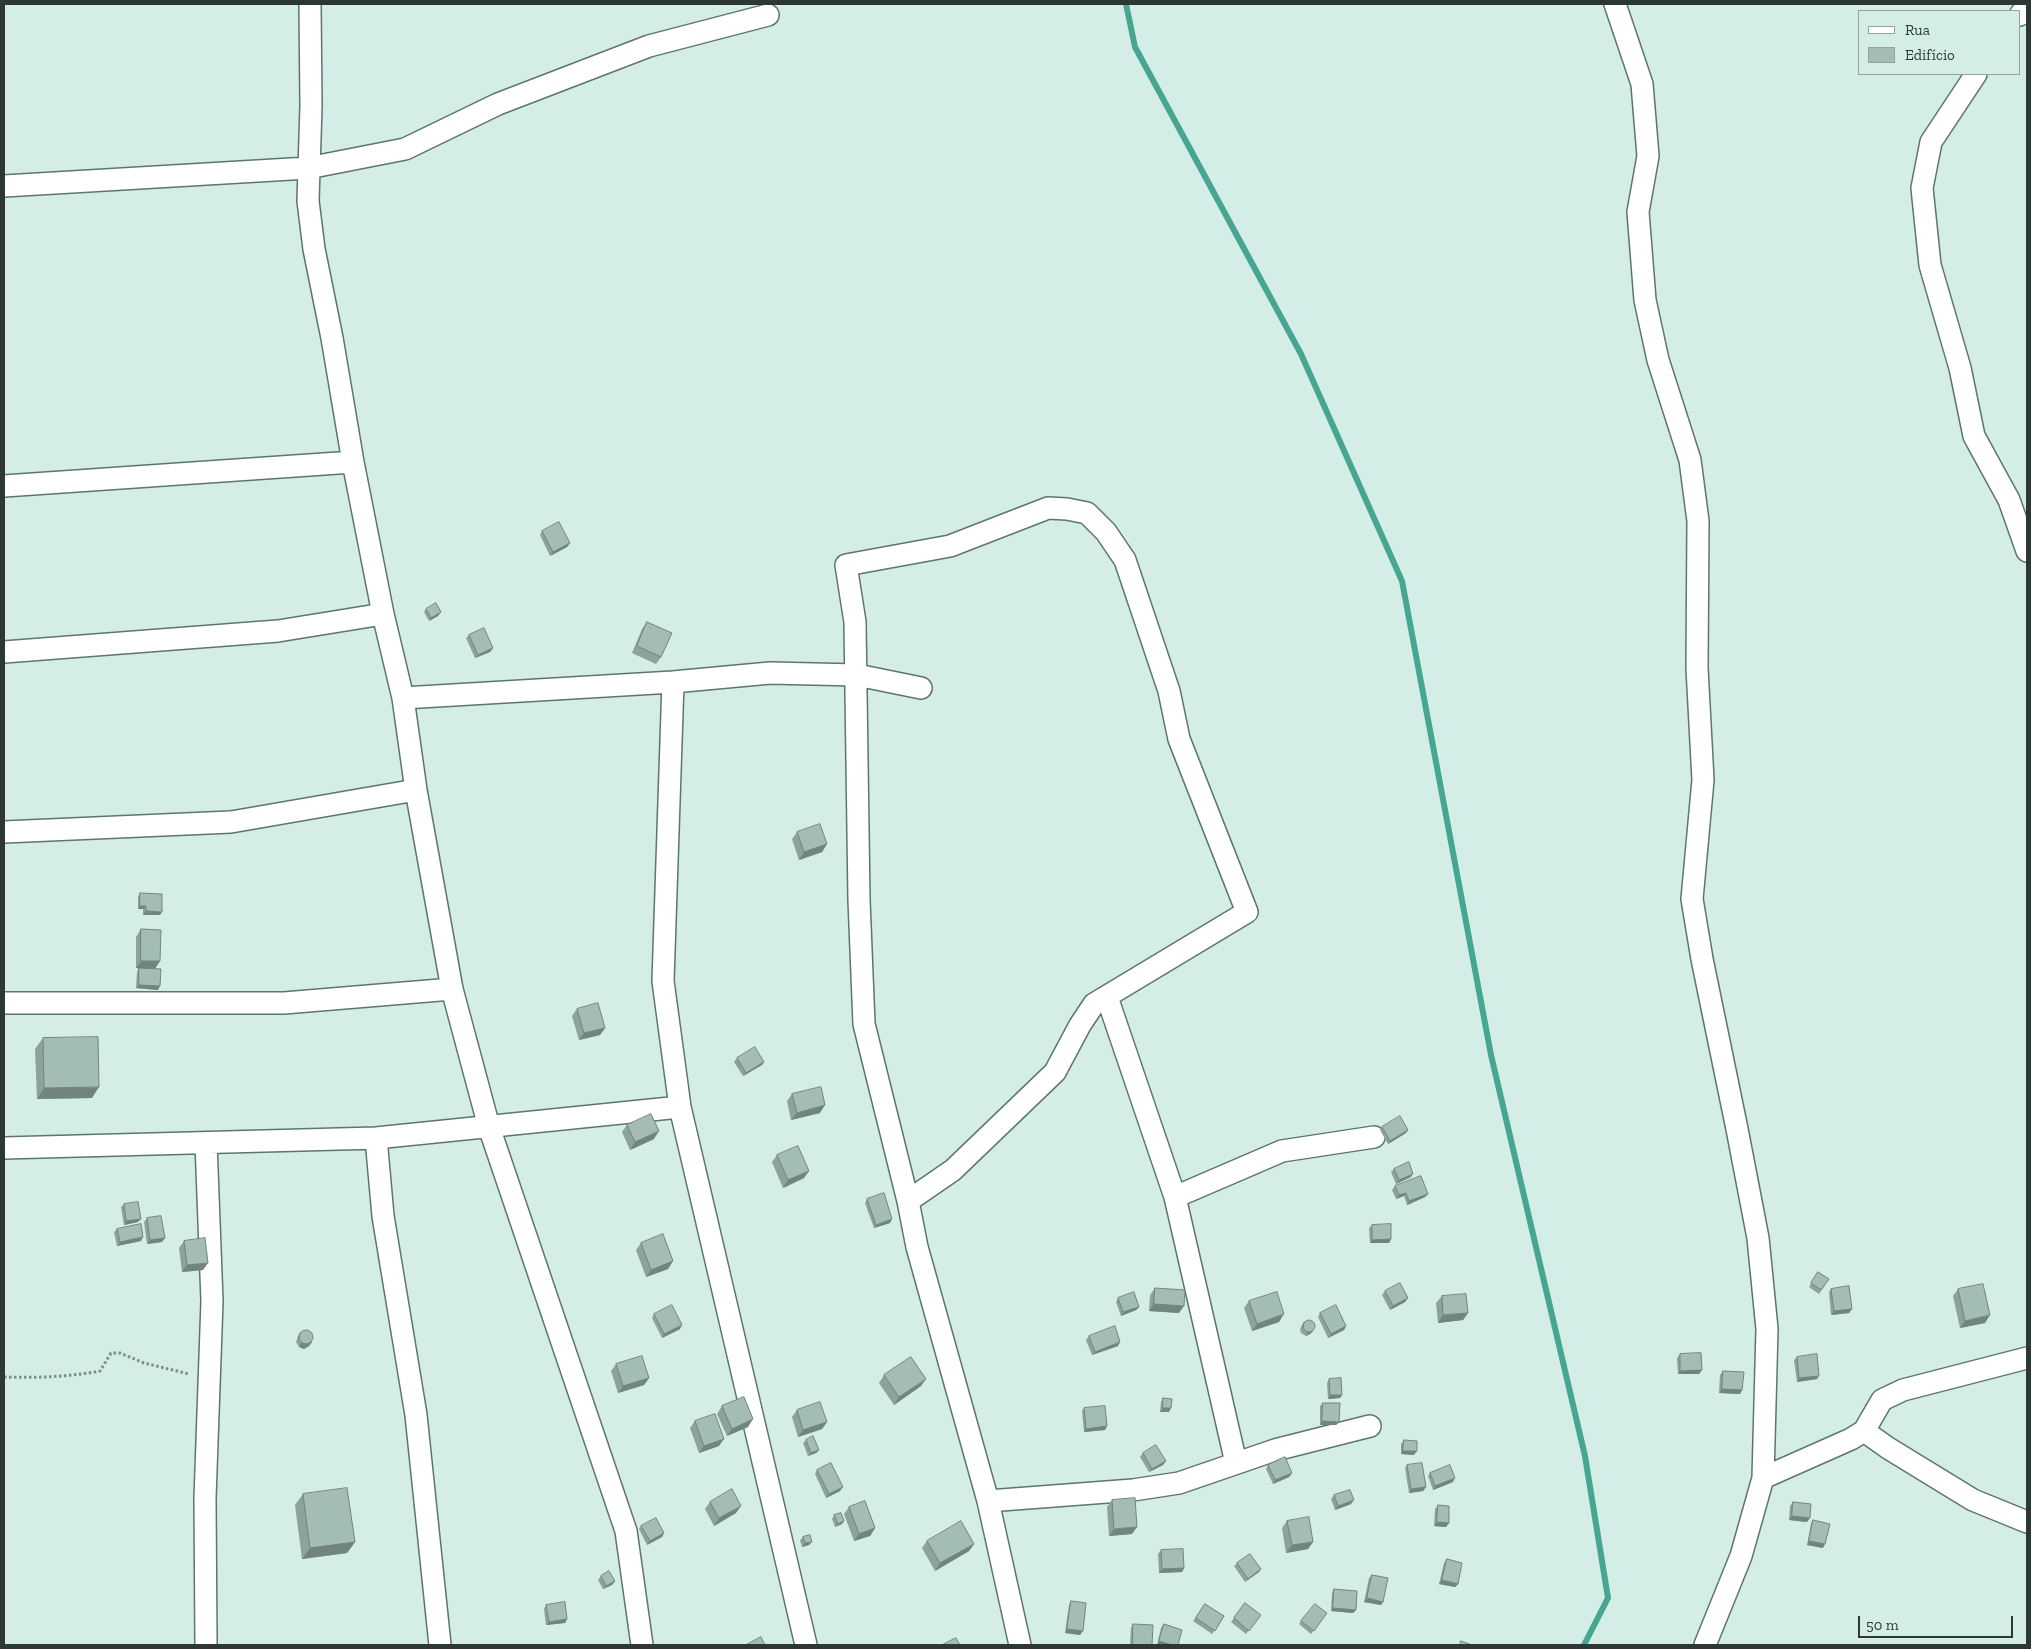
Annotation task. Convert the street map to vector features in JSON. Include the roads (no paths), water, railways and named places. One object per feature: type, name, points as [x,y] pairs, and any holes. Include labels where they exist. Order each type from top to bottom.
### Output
[{"type":"street","points":[[310,4],[311,106],[308,201],[314,249],[382,614],[403,698],[416,790],[452,989],[489,1127],[626,1532],[642,1645]]},
{"type":"street","points":[[1615,4],[1642,84],[1648,156],[1638,212],[1645,300],[1658,360],[1690,460],[1698,522],[1697,668],[1703,780],[1692,898],[1702,959],[1738,1129],[1758,1238],[1767,1329],[1763,1478],[1741,1556],[1705,1645]]},
{"type":"street","points":[[4,186],[308,168],[405,149],[498,104],[649,46],[768,15]]},
{"type":"street","points":[[1975,75],[1932,142],[1922,188],[1930,265],[1960,368],[1974,436],[2009,500],[2027,551]]},
{"type":"street","points":[[4,486],[353,462]]},
{"type":"street","points":[[908,1201],[953,1170],[1055,1072],[1080,1025],[1094,1004],[1247,912],[1179,739],[1169,691],[1125,560],[1106,532],[1087,513],[1048,508],[950,546],[846,565],[855,622],[859,890],[864,1024],[920,1256],[988,1501],[1020,1645]]},
{"type":"street","points":[[4,652],[278,631],[382,614]]},
{"type":"street","points":[[403,698],[673,682],[770,673],[857,675],[921,688]]},
{"type":"street","points":[[673,682],[663,981],[680,1107],[806,1645]]},
{"type":"street","points":[[4,832],[231,822],[416,790]]},
{"type":"street","points":[[4,1003],[284,1003],[452,989]]},
{"type":"street","points":[[1107,997],[1175,1197],[1236,1464]]},
{"type":"street","points":[[4,1148],[376,1138],[680,1107]]},
{"type":"street","points":[[1175,1197],[1282,1151],[1374,1137]]},
{"type":"street","points":[[376,1138],[383,1216],[416,1415],[440,1645]]},
{"type":"street","points":[[206,1143],[212,1301],[205,1498],[206,1645]]},
{"type":"street","points":[[1763,1478],[1851,1439],[1864,1431],[1882,1400],[1902,1390],[2027,1358]]},
{"type":"street","points":[[988,1501],[1133,1490],[1180,1483],[1275,1450],[1370,1426]]},
{"type":"street","points":[[1864,1431],[1888,1448],[1973,1500],[2027,1522]]},
{"type":"waterway","points":[[1126,4],[1135,47],[1301,354],[1402,581],[1491,1055],[1585,1456],[1608,1598],[1584,1645]]}]
